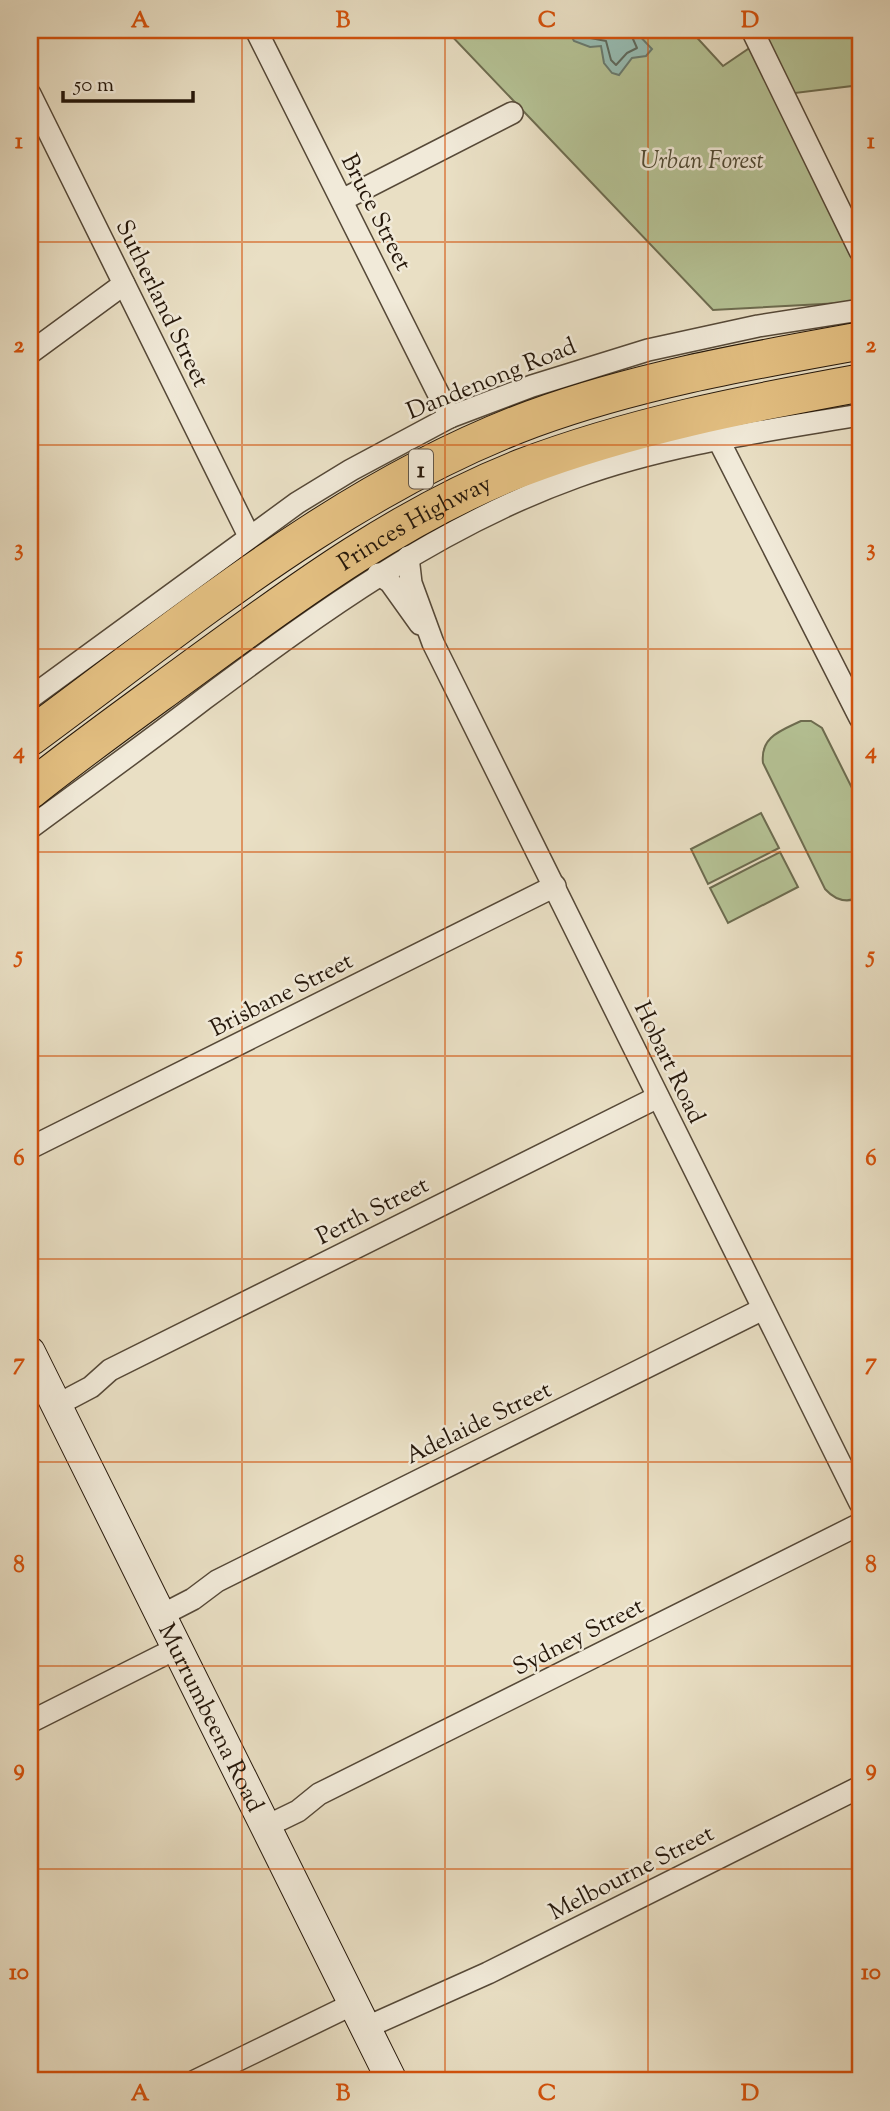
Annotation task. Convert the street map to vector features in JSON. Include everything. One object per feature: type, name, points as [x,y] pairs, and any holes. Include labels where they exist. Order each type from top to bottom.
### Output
[{"type":"highway","name":"Princes Highway","points":[[30,737],[154,626],[269,561],[356,504],[429,464],[498,433],[643,384],[860,341]]},
{"type":"highway","name":"Princes Highway","points":[[30,790],[196,686],[286,600],[362,550],[421,516],[519,469],[645,427],[860,383]]},
{"type":"main road","name":"Murrumbeena Road","points":[[30,1352],[391,2081]]},
{"type":"street","name":"Bruce Street","points":[[256,30],[450,417]]},
{"type":"street","points":[[752,30],[860,251]]},
{"type":"street","name":"Sutherland Street","points":[[30,94],[249,536]]},
{"type":"street","points":[[342,200],[512,113]]},
{"type":"street","points":[[30,353],[124,284]]},
{"type":"street","name":"Dandenong Road","points":[[30,698],[154,626],[249,536],[351,470],[450,417],[532,386],[648,350],[758,326],[860,310]]},
{"type":"street","points":[[30,828],[196,686],[296,629],[408,557],[499,509],[577,477],[659,452],[718,439],[860,415]]},
{"type":"street","points":[[718,439],[860,718]]},
{"type":"street","name":"Hobart Road","points":[[408,557],[411,583],[433,643],[763,1309],[855,1477],[860,1503]]},
{"type":"street","name":"Hobart Road","points":[[379,574],[397,592],[433,643]]},
{"type":"street","points":[[154,626],[196,686]]},
{"type":"street","name":"Brisbane Street","points":[[30,1148],[555,886]]},
{"type":"street","name":"Perth Street","points":[[52,1399],[91,1387],[110,1370],[658,1097]]},
{"type":"street","name":"Adelaide Street","points":[[157,1610],[193,1599],[217,1581],[763,1309]]},
{"type":"street","name":"Sydney Street","points":[[263,1822],[298,1811],[319,1794],[860,1524]]},
{"type":"street","points":[[30,1721],[177,1648]]},
{"type":"street","name":"Melbourne Street","points":[[195,2081],[424,2004],[860,1787]]},
{"type":"green space","name":"Urban Forest","points":[[446,30],[690,30],[723,66],[751,47],[860,263],[860,302],[713,310]]},
{"type":"green space","points":[[755,30],[860,30],[860,85],[787,94]]},
{"type":"green space","points":[[801,721],[811,721],[822,728],[860,804],[860,897],[855,899],[841,900],[825,889],[763,763],[768,741]]},
{"type":"green space","points":[[761,813],[779,848],[708,884],[691,849]]},
{"type":"green space","points":[[780,852],[798,887],[728,923],[710,888]]},
{"type":"water","points":[[568,30],[634,30],[652,49],[646,56],[632,58],[619,75],[612,73],[604,63],[601,46],[590,47],[574,41]]}]
